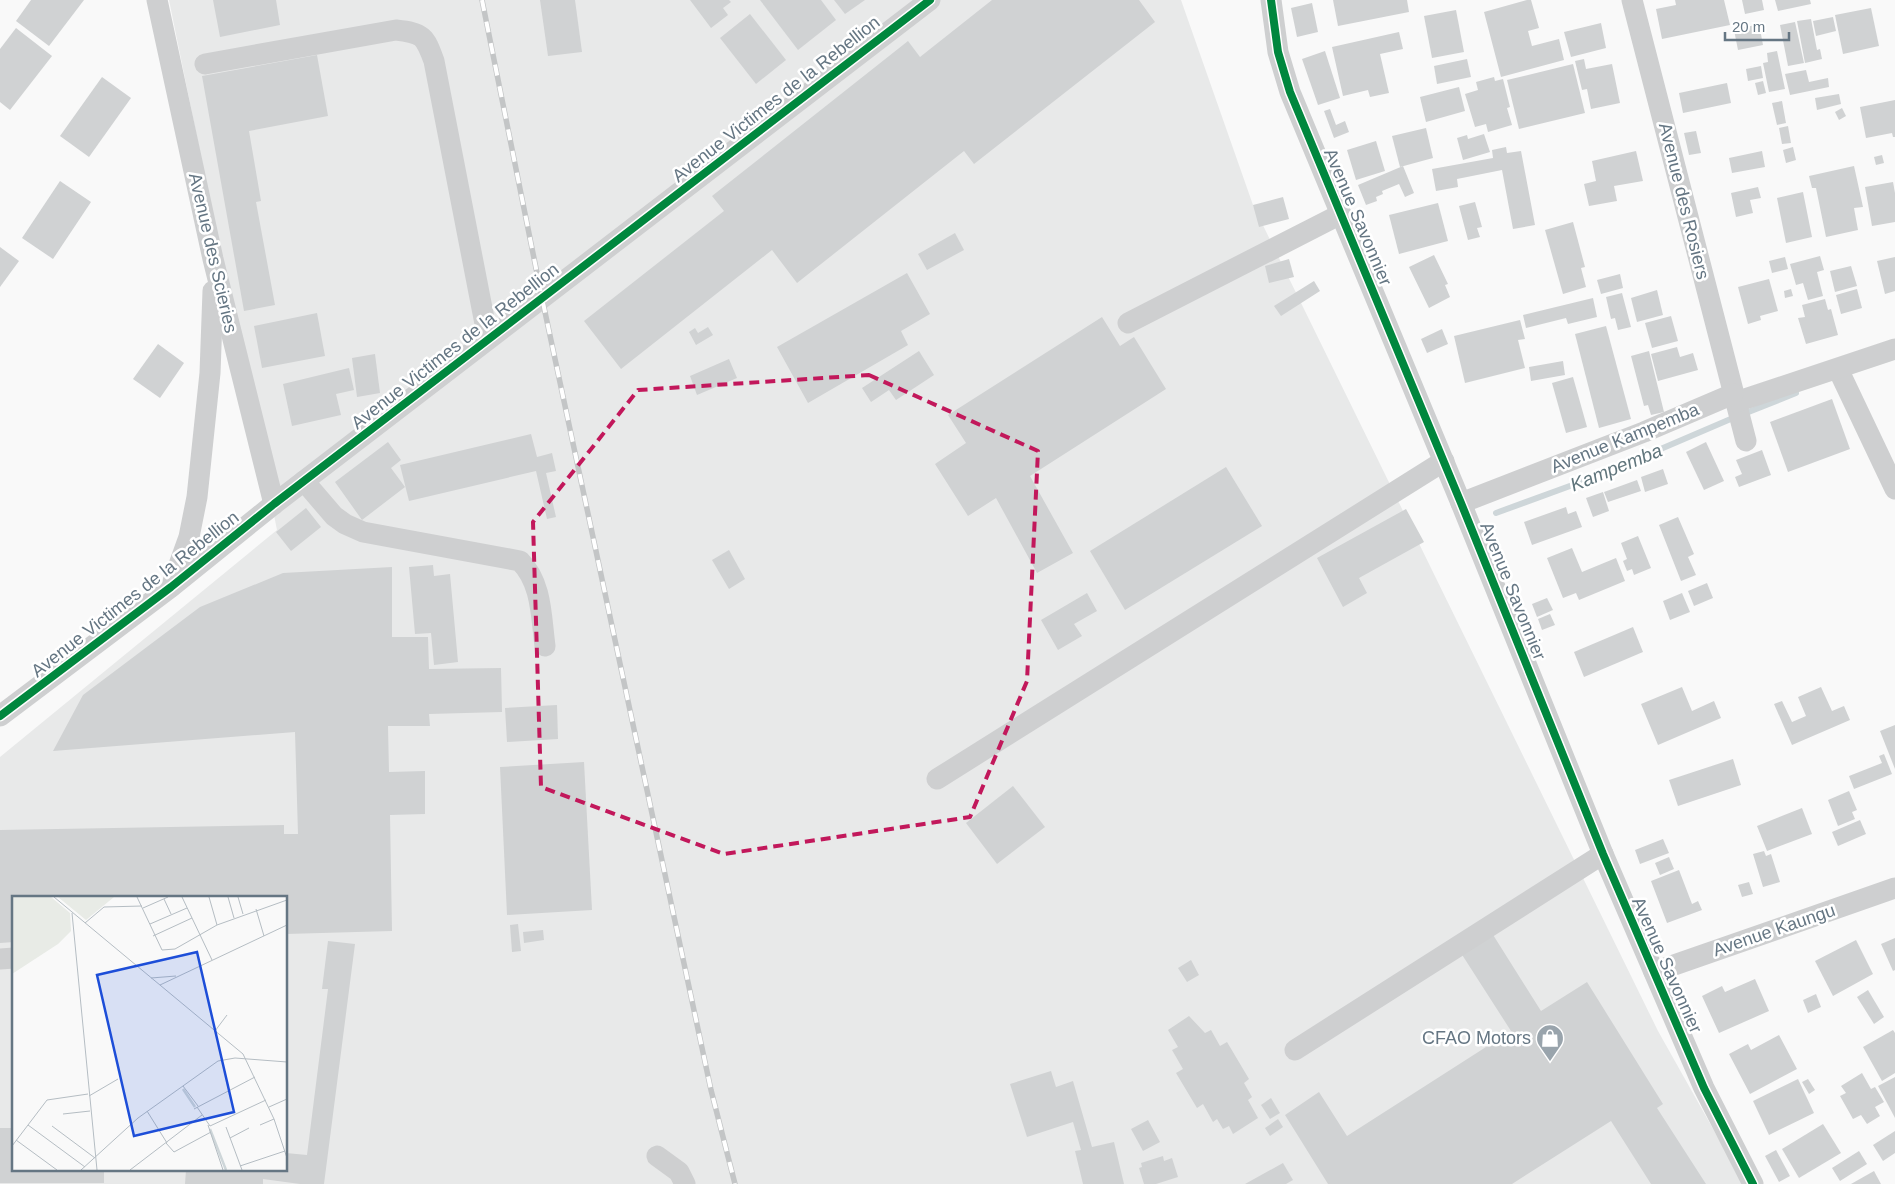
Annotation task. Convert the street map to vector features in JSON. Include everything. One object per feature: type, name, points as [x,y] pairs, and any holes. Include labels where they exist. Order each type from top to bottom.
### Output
[{"type":"street","name":"Avenue des Scieries","points":[[157,0],[213,259],[274,504]]},
{"type":"street","name":"Avenue Victimes de la Rebellion","points":[[0,716],[171,587],[274,504],[929,0]]},
{"type":"street","name":"Avenue Savonnier","points":[[1271,0],[1278,52],[1290,92],[1444,460],[1602,854],[1704,1088],[1753,1184]]},
{"type":"street","name":"Avenue des Rosiers","points":[[1632,0],[1740,416]]},
{"type":"street","points":[[205,64],[396,30],[414,32],[427,41],[434,61],[488,339]]},
{"type":"street","points":[[1128,323],[1341,214]]},
{"type":"street","points":[[171,587],[188,537],[197,496],[210,373],[213,259]]},
{"type":"street","name":"Avenue Kampemba","points":[[1461,503],[1652,428],[1740,416],[1842,378],[1895,349]]},
{"type":"street","points":[[1842,378],[1895,489]]},
{"type":"street","points":[[937,779],[1444,460]]},
{"type":"street","points":[[304,481],[334,516],[344,524],[363,532],[520,561],[529,570],[537,586],[545,646]]},
{"type":"street","points":[[1295,1050],[1602,854]]},
{"type":"street","name":"Avenue Kaungu","points":[[1654,972],[1895,888]]},
{"type":"street","points":[[657,1156],[679,1172],[685,1184]]},
{"type":"highlighted area","points":[[869,375],[1038,451],[1027,681],[970,817],[724,854],[541,787],[533,522],[638,390]]},
{"type":"shaded area","points":[[169,0],[1181,0],[1253,205],[1658,1031],[1744,1184],[0,1184],[0,757],[277,530]]},
{"type":"building","points":[[31,0],[84,0],[49,46],[16,21]]},
{"type":"building","points":[[213,0],[276,0],[280,25],[220,37]]},
{"type":"building","points":[[540,0],[575,0],[582,52],[548,56]]},
{"type":"building","points":[[690,0],[729,0],[731,2],[723,8],[728,15],[711,28]]},
{"type":"building","points":[[760,0],[821,0],[836,20],[798,50]]},
{"type":"building","points":[[834,0],[865,0],[845,14]]},
{"type":"building","points":[[992,0],[1139,0],[1155,22],[974,164],[964,151],[797,283],[772,250],[621,369],[584,321],[724,211],[712,196],[908,41],[920,57]]},
{"type":"building","points":[[1333,0],[1407,0],[1409,12],[1338,26]]},
{"type":"building","points":[[1531,0],[1539,28],[1528,31],[1532,46],[1559,39],[1564,60],[1501,77],[1484,12]]},
{"type":"building","points":[[1675,0],[1724,0],[1730,25],[1662,39],[1656,9],[1676,5]]},
{"type":"building","points":[[1742,0],[1762,0],[1764,10],[1745,14]]},
{"type":"building","points":[[1775,0],[1810,0],[1811,4],[1778,11]]},
{"type":"building","points":[[1312,3],[1318,32],[1297,37],[1291,8]]},
{"type":"building","points":[[1871,8],[1879,46],[1843,54],[1835,15]]},
{"type":"building","points":[[1456,10],[1464,52],[1432,58],[1424,16]]},
{"type":"building","points":[[750,14],[786,60],[756,84],[720,38]]},
{"type":"building","points":[[1833,17],[1836,31],[1816,36],[1813,21]]},
{"type":"building","points":[[1811,19],[1817,50],[1820,49],[1822,59],[1805,63],[1797,21]]},
{"type":"building","points":[[1795,22],[1804,63],[1788,66],[1780,25]]},
{"type":"building","points":[[1601,23],[1606,48],[1571,57],[1564,32]]},
{"type":"building","points":[[1759,24],[1763,45],[1738,50],[1734,30]]},
{"type":"building","points":[[16,28],[52,56],[10,110],[0,102],[0,49]]},
{"type":"building","points":[[1399,32],[1403,49],[1380,54],[1389,93],[1370,97],[1368,90],[1343,96],[1332,47]]},
{"type":"building","points":[[1325,51],[1340,98],[1318,105],[1302,59]]},
{"type":"building","points":[[1777,51],[1785,89],[1769,92],[1763,63],[1768,62],[1767,53]]},
{"type":"building","points":[[317,55],[328,116],[249,131],[261,201],[256,202],[275,305],[244,311],[202,76]]},
{"type":"building","points":[[1467,59],[1471,77],[1437,84],[1434,66]]},
{"type":"building","points":[[1584,59],[1586,69],[1612,64],[1620,103],[1591,109],[1587,89],[1582,90],[1575,61]]},
{"type":"building","points":[[1573,64],[1585,113],[1519,129],[1507,80]]},
{"type":"building","points":[[1761,66],[1763,78],[1748,81],[1746,69]]},
{"type":"building","points":[[1806,70],[1809,82],[1828,78],[1829,87],[1790,95],[1785,74]]},
{"type":"building","points":[[102,77],[131,98],[89,157],[60,136]]},
{"type":"building","points":[[1494,77],[1495,81],[1503,79],[1510,107],[1507,108],[1512,125],[1488,132],[1486,124],[1475,127],[1465,94],[1478,90],[1476,82]]},
{"type":"building","points":[[1763,81],[1766,93],[1758,95],[1755,83]]},
{"type":"building","points":[[1727,83],[1731,103],[1683,113],[1679,93]]},
{"type":"building","points":[[1459,87],[1465,111],[1426,122],[1420,97]]},
{"type":"building","points":[[1839,94],[1841,104],[1817,110],[1815,98]]},
{"type":"building","points":[[1895,100],[1895,137],[1893,137],[1892,133],[1866,138],[1860,107]]},
{"type":"building","points":[[1782,101],[1786,123],[1777,125],[1772,103]]},
{"type":"building","points":[[1842,108],[1846,116],[1839,120],[1835,112]]},
{"type":"building","points":[[1330,109],[1336,125],[1345,121],[1349,132],[1334,138],[1324,111]]},
{"type":"building","points":[[1788,126],[1791,143],[1782,144],[1779,128]]},
{"type":"building","points":[[1426,128],[1433,158],[1400,167],[1392,136]]},
{"type":"building","points":[[1696,131],[1701,153],[1689,155],[1684,133]]},
{"type":"building","points":[[1484,134],[1490,152],[1463,160],[1457,138],[1467,135],[1468,139]]},
{"type":"building","points":[[1376,141],[1385,171],[1356,180],[1347,150]]},
{"type":"building","points":[[1506,147],[1507,153],[1521,151],[1535,225],[1513,229],[1502,170],[1457,179],[1458,187],[1436,191],[1432,169],[1493,158],[1492,150]]},
{"type":"building","points":[[1793,147],[1796,160],[1786,163],[1783,150]]},
{"type":"building","points":[[1636,151],[1643,181],[1614,186],[1617,201],[1589,206],[1584,184],[1596,181],[1592,161]]},
{"type":"building","points":[[1762,151],[1765,167],[1732,173],[1729,158]]},
{"type":"building","points":[[1882,155],[1884,163],[1876,165],[1874,157]]},
{"type":"building","points":[[1403,166],[1414,193],[1405,197],[1399,184],[1382,191],[1383,194],[1376,197],[1377,201],[1366,205],[1358,185]]},
{"type":"building","points":[[1854,166],[1863,207],[1854,208],[1858,230],[1826,237],[1816,188],[1812,188],[1809,176]]},
{"type":"building","points":[[60,181],[91,202],[53,259],[22,238]]},
{"type":"building","points":[[1893,182],[1895,222],[1872,226],[1865,187]]},
{"type":"building","points":[[1758,187],[1761,198],[1750,200],[1753,213],[1736,217],[1731,193]]},
{"type":"building","points":[[1803,192],[1812,237],[1786,243],[1777,198]]},
{"type":"building","points":[[1283,197],[1289,219],[1259,227],[1253,205]]},
{"type":"building","points":[[1475,202],[1482,227],[1477,228],[1480,237],[1468,240],[1459,206]]},
{"type":"building","points":[[1438,203],[1448,241],[1399,254],[1389,215]]},
{"type":"building","points":[[1573,222],[1585,267],[1581,268],[1586,287],[1563,294],[1545,230]]},
{"type":"building","points":[[955,233],[964,250],[927,270],[918,254]]},
{"type":"building","points":[[0,247],[19,261],[0,287]]},
{"type":"building","points":[[1434,255],[1448,284],[1445,285],[1450,297],[1429,308],[1409,267]]},
{"type":"building","points":[[1820,256],[1824,270],[1817,272],[1823,296],[1808,300],[1803,283],[1796,285],[1790,264]]},
{"type":"building","points":[[1785,257],[1788,269],[1772,273],[1769,261]]},
{"type":"building","points":[[1895,257],[1895,291],[1885,294],[1877,261]]},
{"type":"building","points":[[1289,259],[1294,277],[1269,283],[1265,266]]},
{"type":"building","points":[[1851,266],[1857,286],[1835,292],[1830,271]]},
{"type":"building","points":[[907,273],[930,314],[901,331],[908,345],[808,403],[777,347]]},
{"type":"building","points":[[1620,274],[1623,288],[1601,294],[1597,280]]},
{"type":"building","points":[[1769,279],[1778,311],[1760,316],[1761,320],[1748,324],[1738,287]]},
{"type":"building","points":[[1314,281],[1320,291],[1281,316],[1274,306]]},
{"type":"building","points":[[1791,289],[1793,296],[1785,298],[1784,291]]},
{"type":"building","points":[[1857,289],[1862,308],[1841,314],[1836,295]]},
{"type":"building","points":[[1657,290],[1663,315],[1637,322],[1631,298]]},
{"type":"building","points":[[1622,293],[1631,327],[1618,330],[1615,318],[1611,319],[1606,297]]},
{"type":"building","points":[[1593,298],[1597,317],[1568,324],[1566,318],[1526,328],[1523,315]]},
{"type":"building","points":[[1825,299],[1828,310],[1831,309],[1838,335],[1806,344],[1798,318],[1805,317],[1802,305]]},
{"type":"building","points":[[317,313],[325,356],[262,368],[254,326]]},
{"type":"building","points":[[1671,316],[1678,341],[1652,348],[1645,323]]},
{"type":"building","points":[[1102,317],[1120,346],[1134,337],[1166,389],[1030,476],[1073,553],[1037,573],[996,498],[968,516],[935,464],[966,443],[948,415]]},
{"type":"building","points":[[1520,320],[1525,339],[1518,340],[1525,368],[1465,383],[1454,336]]},
{"type":"building","points":[[1606,326],[1631,419],[1599,428],[1575,334]]},
{"type":"building","points":[[708,327],[713,335],[696,345],[689,332],[695,328],[698,333]]},
{"type":"building","points":[[1442,329],[1448,344],[1427,353],[1421,339]]},
{"type":"building","points":[[158,344],[184,363],[160,398],[133,379]]},
{"type":"building","points":[[1677,347],[1680,357],[1693,353],[1698,370],[1658,381],[1651,354]]},
{"type":"building","points":[[919,351],[934,375],[896,400],[889,390],[871,402],[862,388]]},
{"type":"building","points":[[1649,351],[1664,412],[1651,415],[1648,405],[1644,406],[1631,356]]},
{"type":"building","points":[[375,354],[380,393],[357,397],[352,358]]},
{"type":"building","points":[[729,359],[737,378],[697,395],[690,376]]},
{"type":"building","points":[[1563,361],[1565,375],[1531,381],[1529,367]]},
{"type":"building","points":[[349,368],[354,390],[336,394],[341,415],[292,426],[283,384]]},
{"type":"building","points":[[1573,377],[1587,427],[1566,433],[1552,383]]},
{"type":"building","points":[[1832,399],[1850,449],[1788,472],[1770,422]]},
{"type":"building","points":[[531,434],[537,457],[552,453],[556,471],[546,473],[556,517],[547,519],[536,471],[409,501],[400,465]]},
{"type":"building","points":[[388,442],[401,460],[391,468],[405,487],[362,520],[335,482]]},
{"type":"building","points":[[1706,442],[1724,481],[1704,490],[1686,452]]},
{"type":"building","points":[[1762,450],[1771,475],[1739,487],[1735,477],[1742,474],[1736,460]]},
{"type":"building","points":[[1226,467],[1262,526],[1125,610],[1090,551]]},
{"type":"building","points":[[1663,469],[1668,484],[1645,492],[1641,477]]},
{"type":"building","points":[[1637,480],[1641,491],[1608,502],[1604,492]]},
{"type":"building","points":[[1603,492],[1609,511],[1593,517],[1586,498]]},
{"type":"building","points":[[1566,507],[1568,514],[1576,511],[1582,527],[1532,545],[1524,522]]},
{"type":"building","points":[[306,508],[321,527],[291,551],[276,532]]},
{"type":"building","points":[[1406,509],[1424,542],[1359,578],[1367,593],[1343,607],[1317,558]]},
{"type":"building","points":[[1678,517],[1694,554],[1688,557],[1696,575],[1681,581],[1659,525]]},
{"type":"building","points":[[1638,536],[1651,568],[1634,575],[1632,569],[1627,571],[1623,561],[1627,559],[1621,543]]},
{"type":"building","points":[[1572,548],[1582,572],[1616,558],[1625,581],[1579,600],[1576,593],[1563,598],[1547,558]]},
{"type":"building","points":[[729,550],[745,579],[729,589],[712,560]]},
{"type":"building","points":[[433,565],[434,576],[450,574],[458,662],[434,665],[431,633],[415,634],[409,567]]},
{"type":"building","points":[[392,567],[392,637],[428,637],[429,669],[501,668],[502,712],[429,714],[430,726],[388,726],[389,772],[425,771],[425,814],[390,815],[392,931],[288,934],[288,896],[12,896],[12,942],[0,943],[0,830],[284,825],[284,834],[298,834],[295,732],[53,751],[83,695],[200,607],[283,573]]},
{"type":"building","points":[[1707,583],[1713,598],[1694,606],[1688,591]]},
{"type":"building","points":[[1087,593],[1097,611],[1074,624],[1082,636],[1058,650],[1041,620]]},
{"type":"building","points":[[1682,593],[1690,612],[1670,620],[1663,601]]},
{"type":"building","points":[[1547,598],[1553,610],[1537,617],[1532,604]]},
{"type":"building","points":[[1550,614],[1555,625],[1542,630],[1538,619]]},
{"type":"building","points":[[1633,627],[1643,652],[1584,677],[1574,652]]},
{"type":"building","points":[[1682,687],[1692,711],[1714,701],[1721,718],[1658,745],[1641,704]]},
{"type":"building","points":[[1821,687],[1832,711],[1844,706],[1850,720],[1792,745],[1774,704],[1782,701],[1792,722],[1806,716],[1798,697]]},
{"type":"building","points":[[557,705],[558,739],[507,742],[505,708]]},
{"type":"building","points":[[1895,725],[1895,769],[1880,731]]},
{"type":"building","points":[[1884,754],[1892,774],[1854,789],[1849,776],[1882,763],[1879,756]]},
{"type":"building","points":[[1733,759],[1741,785],[1678,806],[1669,780]]},
{"type":"building","points":[[584,762],[592,910],[507,915],[500,767]]},
{"type":"building","points":[[1013,786],[1045,827],[997,864],[966,823]]},
{"type":"building","points":[[1849,791],[1857,810],[1852,812],[1855,819],[1838,826],[1828,800]]},
{"type":"building","points":[[1802,808],[1812,834],[1767,851],[1757,826]]},
{"type":"building","points":[[1860,820],[1866,834],[1838,846],[1832,832]]},
{"type":"building","points":[[1663,839],[1669,853],[1640,864],[1635,850]]},
{"type":"building","points":[[1764,851],[1766,856],[1771,854],[1780,882],[1763,887],[1753,854]]},
{"type":"building","points":[[1669,857],[1674,869],[1660,875],[1655,863]]},
{"type":"building","points":[[1679,870],[1692,904],[1698,901],[1702,910],[1667,923],[1651,881]]},
{"type":"building","points":[[1749,882],[1753,894],[1742,897],[1738,885]]},
{"type":"building","points":[[518,924],[521,951],[512,952],[510,925]]},
{"type":"building","points":[[543,930],[544,940],[524,943],[523,932]]},
{"type":"building","name":"CFAO Motors","points":[[1490,930],[1541,1011],[1587,982],[1663,1104],[1657,1108],[1706,1184],[1651,1184],[1611,1121],[1512,1184],[1328,1184],[1285,1115],[1319,1092],[1347,1136],[1511,1031],[1459,950]]},
{"type":"building","points":[[1895,938],[1895,970],[1893,971],[1881,944]]},
{"type":"building","points":[[1856,940],[1873,974],[1833,996],[1815,961]]},
{"type":"building","points":[[328,941],[355,944],[324,1184],[300,1184],[263,1179],[263,1184],[185,1184],[186,1172],[288,1172],[288,1153],[307,1155],[328,989],[322,989]]},
{"type":"building","points":[[1191,960],[1199,975],[1187,982],[1178,968]]},
{"type":"building","points":[[1755,979],[1769,1011],[1719,1033],[1702,996],[1722,986],[1725,992]]},
{"type":"building","points":[[1868,990],[1884,1017],[1874,1024],[1857,997]]},
{"type":"building","points":[[1816,994],[1821,1007],[1808,1013],[1803,1000]]},
{"type":"building","points":[[1189,1016],[1205,1033],[1211,1030],[1220,1046],[1227,1042],[1249,1079],[1244,1083],[1252,1097],[1248,1100],[1258,1118],[1233,1134],[1229,1126],[1223,1129],[1217,1119],[1213,1122],[1203,1104],[1197,1108],[1176,1073],[1183,1069],[1172,1050],[1178,1047],[1168,1030]]},
{"type":"building","points":[[1893,1030],[1895,1033],[1895,1073],[1882,1081],[1863,1047]]},
{"type":"building","points":[[1779,1035],[1797,1069],[1750,1094],[1729,1054],[1748,1044],[1751,1050]]},
{"type":"building","points":[[1051,1071],[1056,1087],[1073,1081],[1092,1147],[1114,1142],[1124,1184],[1083,1184],[1075,1151],[1081,1150],[1073,1122],[1027,1137],[1010,1084]]},
{"type":"building","points":[[1862,1073],[1871,1089],[1875,1087],[1884,1102],[1875,1107],[1880,1116],[1867,1124],[1861,1115],[1853,1119],[1840,1096],[1846,1093],[1841,1086]]},
{"type":"building","points":[[1895,1077],[1895,1118],[1878,1086]]},
{"type":"building","points":[[1798,1079],[1814,1113],[1769,1135],[1753,1101]]},
{"type":"building","points":[[1808,1079],[1815,1090],[1809,1094],[1802,1082]]},
{"type":"building","points":[[1271,1098],[1280,1113],[1270,1119],[1261,1105]]},
{"type":"building","points":[[1278,1119],[1283,1127],[1270,1136],[1265,1128]]},
{"type":"building","points":[[1148,1120],[1160,1142],[1143,1151],[1131,1129]]},
{"type":"building","points":[[1823,1124],[1841,1153],[1799,1178],[1782,1149]]},
{"type":"building","points":[[0,1128],[12,1128],[12,1172],[104,1172],[104,1183],[0,1183]]},
{"type":"building","points":[[1895,1131],[1895,1153],[1883,1161],[1873,1145]]},
{"type":"building","points":[[1776,1150],[1790,1176],[1779,1182],[1765,1156]]},
{"type":"building","points":[[1859,1151],[1867,1164],[1840,1181],[1832,1168]]},
{"type":"building","points":[[1163,1156],[1164,1161],[1172,1158],[1178,1177],[1156,1184],[1144,1184],[1139,1168],[1142,1167],[1141,1163]]},
{"type":"building","points":[[1283,1163],[1293,1180],[1286,1184],[1245,1184]]},
{"type":"building","points":[[1874,1171],[1881,1184],[1851,1184]]},
{"type":"waterway","name":"Kampemba","points":[[1746,413],[1796,393]]},
{"type":"waterway","name":"Kampemba","points":[[1496,513],[1600,475],[1733,418]]},
{"type":"railway","points":[[482,0],[542,298],[711,1090],[735,1184]]},
{"type":"cycle path","points":[[0,716],[171,587],[274,504],[930,0]]},
{"type":"cycle path","points":[[1271,0],[1278,52],[1290,92],[1461,503],[1603,854],[1704,1088],[1753,1184]]},
{"type":"place","name":"CFAO Motors","points":[[1550,1062]]}]
